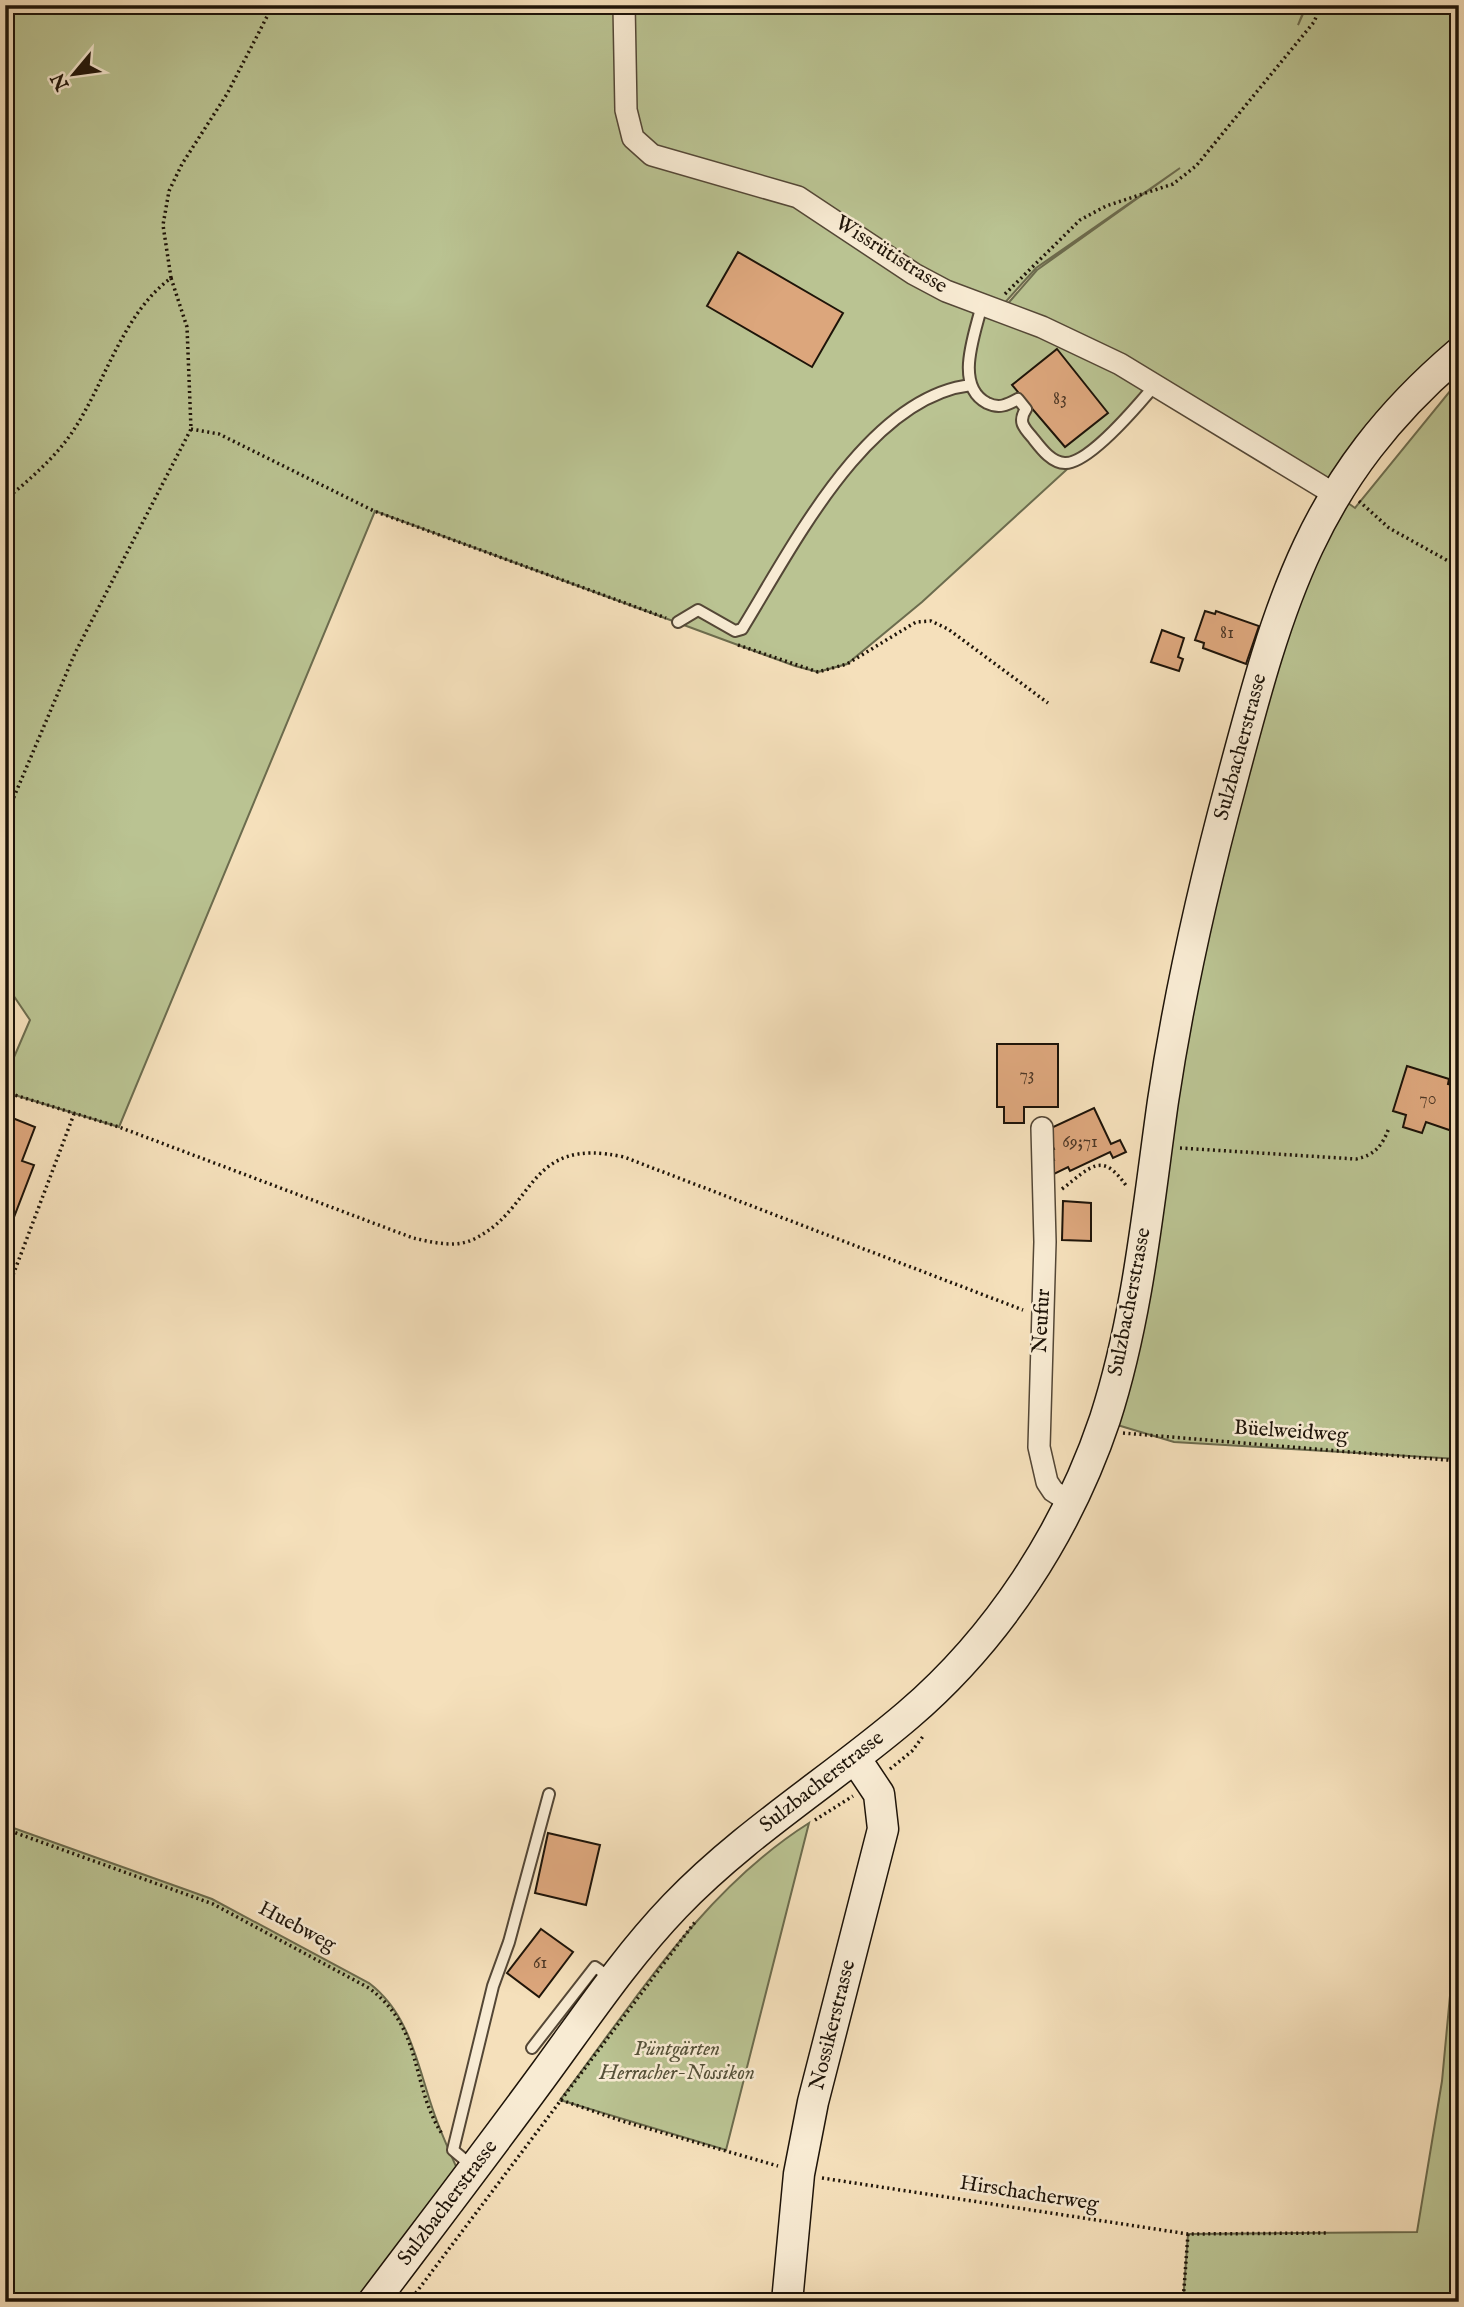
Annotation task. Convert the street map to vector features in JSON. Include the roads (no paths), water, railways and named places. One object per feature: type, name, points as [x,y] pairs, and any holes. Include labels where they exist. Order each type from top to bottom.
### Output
[{"type":"street","name":"Wissrütistrasse","points":[[624,5],[626,110],[633,138],[652,155],[798,197],[914,274],[946,291],[1080,344],[1345,495]]},
{"type":"street","name":"Sulzbacherstrasse","points":[[373,2302],[464,2159],[653,1930],[694,1888],[770,1822],[911,1712],[991,1630],[1049,1542],[1070,1502],[1104,1421],[1126,1343],[1182,986],[1249,714],[1289,585],[1345,495],[1376,436],[1412,395],[1459,353]]},
{"type":"street","name":"Neufur","points":[[1042,1128],[1043,1317],[1038,1428],[1041,1460],[1053,1491],[1070,1502]]},
{"type":"street","name":"Nossikerstrasse","points":[[787,2302],[799,2175],[813,2102],[883,1829],[879,1794],[855,1758]]},
{"type":"lane","points":[[987,306],[968,365],[971,385],[981,400],[998,407],[1018,399],[1026,409],[1021,416],[1022,425],[1050,457],[1066,463],[1092,449],[1155,385]]},
{"type":"lane","points":[[678,622],[698,611],[728,629],[742,629],[822,500],[854,458],[896,419],[924,398],[971,385]]},
{"type":"lane","points":[[464,2159],[493,1986],[509,1942],[549,1794]]},
{"type":"lane","points":[[532,2048],[595,1967],[614,1979]]},
{"type":"park label","name":"Püntgärten Herracher-Nossikon","points":[[677,2061]]}]
